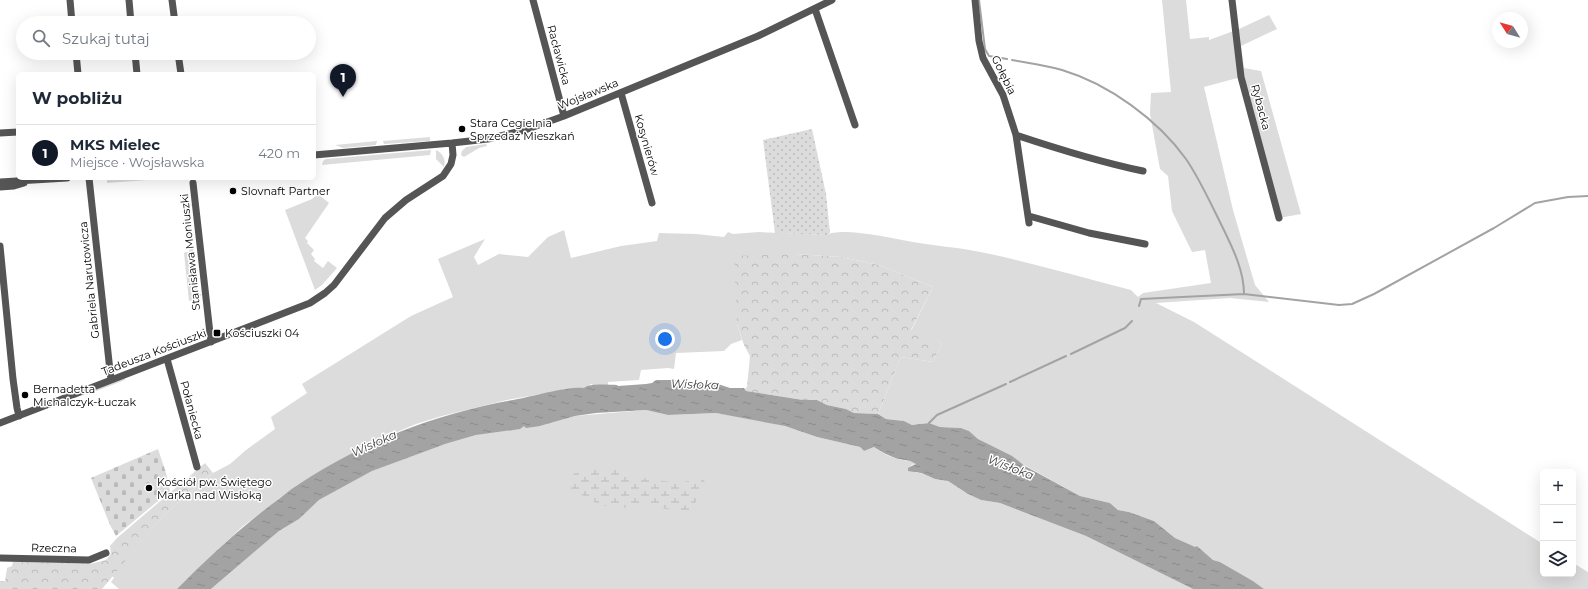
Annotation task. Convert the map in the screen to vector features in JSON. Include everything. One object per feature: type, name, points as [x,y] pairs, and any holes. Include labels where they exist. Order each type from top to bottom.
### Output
[{"type":"street","points":[[70,0],[71,16]]},
{"type":"street","points":[[129,0],[130,16]]},
{"type":"street","points":[[172,0],[174,16]]},
{"type":"street","name":"Racławicka","points":[[533,0],[564,116]]},
{"type":"street","name":"Wojsławska","points":[[316,155],[452,144],[508,135],[564,116],[758,36],[832,0]]},
{"type":"street","name":"Gołębia","points":[[975,0],[979,41],[983,58],[1003,95],[1016,135],[1029,220],[1145,244]]},
{"type":"street","name":"Rybacka","points":[[1232,0],[1242,76],[1279,218]]},
{"type":"street","points":[[815,9],[855,125]]},
{"type":"street","points":[[77,60],[78,72]]},
{"type":"street","points":[[136,60],[137,72]]},
{"type":"street","points":[[179,60],[181,72]]},
{"type":"street","name":"Kosynierów","points":[[621,93],[652,203]]},
{"type":"street","points":[[0,134],[16,132]]},
{"type":"street","points":[[1016,135],[1080,156],[1143,171]]},
{"type":"street","name":"Tadeusza Kościuszki","points":[[0,423],[305,306],[326,293],[385,218],[406,200],[443,176],[451,164],[453,155],[452,144]]},
{"type":"street","points":[[0,182],[42,180]]},
{"type":"street","name":"Gabriela Narutowicza","points":[[89,180],[111,380]]},
{"type":"street","points":[[0,187],[14,186],[30,181]]},
{"type":"street","name":"Stanisława Moniuszki","points":[[193,183],[211,342]]},
{"type":"street","points":[[0,246],[14,386],[19,416]]},
{"type":"street","name":"Połaniecka","points":[[167,359],[197,467]]},
{"type":"street","name":"Rzeczna","points":[[0,558],[89,560],[106,553]]},
{"type":"green space","points":[[1162,0],[1186,0],[1190,39],[1209,37],[1209,40],[1239,29],[1269,15],[1277,29],[1241,46],[1244,68],[1261,71],[1301,214],[1279,218],[1241,77],[1204,87],[1233,210],[1255,285],[1269,302],[1230,298],[1156,303],[1194,322],[1540,542],[1540,577],[1576,577],[1576,565],[1588,572],[1588,589],[1264,589],[1220,562],[1213,560],[1197,546],[1195,548],[1175,538],[1154,521],[1129,512],[1118,510],[1110,503],[1080,496],[978,439],[969,431],[961,428],[940,427],[929,423],[912,425],[904,421],[886,419],[878,414],[901,357],[933,362],[942,343],[911,331],[933,287],[879,265],[841,257],[796,254],[737,324],[742,340],[731,344],[724,351],[676,353],[674,369],[641,370],[639,380],[608,382],[608,385],[596,386],[591,384],[584,388],[507,400],[416,424],[376,441],[297,485],[242,527],[177,589],[119,589],[111,582],[114,578],[112,576],[164,515],[213,473],[230,464],[246,450],[275,429],[271,417],[307,393],[302,384],[411,316],[453,297],[438,259],[485,239],[474,257],[478,265],[499,254],[528,257],[548,237],[564,230],[571,258],[621,246],[657,241],[659,233],[696,234],[724,237],[728,232],[733,234],[759,232],[827,235],[833,233],[852,232],[968,250],[1008,258],[1131,290],[1138,297],[1143,293],[1211,283],[1205,250],[1192,252],[1172,211],[1168,176],[1160,169],[1150,114],[1151,93],[1171,92]]},
{"type":"green space","points":[[812,129],[826,194],[830,233],[827,235],[775,233],[763,140]]},
{"type":"green space","points":[[430,137],[430,141],[384,144],[383,141]]},
{"type":"green space","points":[[377,141],[376,145],[343,148],[335,145]]},
{"type":"green space","points":[[486,144],[487,146],[479,148],[464,157],[461,155],[462,151],[466,147]]},
{"type":"green space","points":[[431,150],[430,155],[322,165],[323,161],[326,159]]},
{"type":"green space","points":[[436,150],[443,157],[445,162],[444,167],[436,159]]},
{"type":"green space","points":[[107,180],[147,180],[107,183]]},
{"type":"green space","points":[[318,194],[329,203],[305,238],[308,241],[307,243],[314,250],[311,254],[315,259],[314,261],[323,268],[328,261],[337,268],[322,285],[315,290],[285,210],[312,199]]},
{"type":"green space","points":[[187,201],[193,206],[189,206],[189,214],[185,214],[185,206],[182,206],[184,202]]},
{"type":"green space","points":[[190,216],[191,236],[188,236],[186,217]]},
{"type":"green space","points":[[189,249],[193,249],[194,259],[196,260],[194,261],[198,294],[202,294],[199,298],[194,300]]},
{"type":"green space","points":[[188,252],[193,300],[189,301],[184,253]]},
{"type":"green space","points":[[796,254],[841,257],[879,265],[933,287],[911,330],[942,343],[933,362],[901,357],[878,414],[854,413],[846,409],[827,405],[817,400],[803,400],[746,391],[745,389],[747,387],[750,356],[744,345],[737,324],[734,256]]},
{"type":"green space","points":[[125,378],[125,380],[86,395],[86,393]]},
{"type":"green space","points":[[646,410],[668,415],[716,413],[748,418],[785,426],[817,437],[860,447],[864,451],[874,447],[891,457],[917,464],[911,465],[916,473],[920,473],[935,479],[948,481],[968,494],[981,500],[1000,503],[1086,536],[1193,589],[211,589],[279,531],[299,519],[319,500],[372,471],[427,449],[476,435],[524,426],[540,426],[575,416]]},
{"type":"green space","points":[[158,449],[170,491],[116,536],[91,478]]},
{"type":"green space","points":[[205,463],[213,473],[164,515],[102,589],[0,589],[0,581],[5,581],[7,568],[12,566],[13,562],[90,564],[106,560],[111,554],[110,546],[117,538]]},
{"type":"green space","points":[[596,467],[603,471],[617,468],[633,481],[644,478],[678,483],[703,478],[707,487],[688,512],[660,508],[651,503],[618,509],[600,505],[571,489],[573,474]]},
{"type":"water","name":"Wisłoka","points":[[656,380],[718,384],[730,388],[744,388],[746,391],[803,400],[817,400],[827,405],[846,409],[854,413],[878,414],[886,419],[904,421],[912,425],[929,423],[940,427],[961,428],[969,431],[978,439],[1012,456],[1025,466],[1080,496],[1110,503],[1118,510],[1129,512],[1154,521],[1175,538],[1195,547],[1197,546],[1213,560],[1220,562],[1264,589],[1193,589],[1086,536],[1000,503],[981,500],[968,494],[948,481],[935,479],[921,473],[908,471],[908,468],[916,464],[910,461],[891,457],[874,447],[864,451],[860,447],[817,437],[785,426],[716,413],[668,415],[646,410],[596,413],[575,416],[540,426],[526,428],[524,426],[520,429],[476,435],[445,444],[372,471],[319,500],[299,519],[279,531],[211,589],[177,589],[235,534],[292,489],[325,468],[377,441],[431,420],[488,405],[561,390],[584,388],[590,385],[618,386],[646,384],[652,383]]},
{"type":"waterway","points":[[979,0],[985,49],[989,56],[1007,59]]},
{"type":"waterway","points":[[1012,60],[1056,68],[1080,76],[1097,84],[1115,94],[1147,117],[1175,145],[1195,174],[1228,238],[1242,275],[1244,294]]},
{"type":"waterway","points":[[1139,306],[1141,299],[1244,294],[1339,305],[1352,304],[1374,294],[1494,228],[1535,203],[1568,197],[1588,196]]},
{"type":"waterway","points":[[1071,354],[1125,328],[1132,321]]},
{"type":"waterway","points":[[1010,382],[1066,356]]},
{"type":"waterway","points":[[929,423],[937,415],[1006,384]]},
{"type":"place","name":"MKS Mielec","points":[[343,97]]},
{"type":"place","name":"Stara Cegielnia Sprzedaż Mieszkań","points":[[462,129]]},
{"type":"place","name":"Slovnaft Partner","points":[[233,191]]},
{"type":"place","name":"Kościuszki 04","points":[[217,333]]},
{"type":"place","name":"Bernadetta Michalczyk-Łuczak","points":[[25,395]]},
{"type":"place","name":"Kościół pw. Świętego Marka nad Wisłoką","points":[[149,488]]}]
